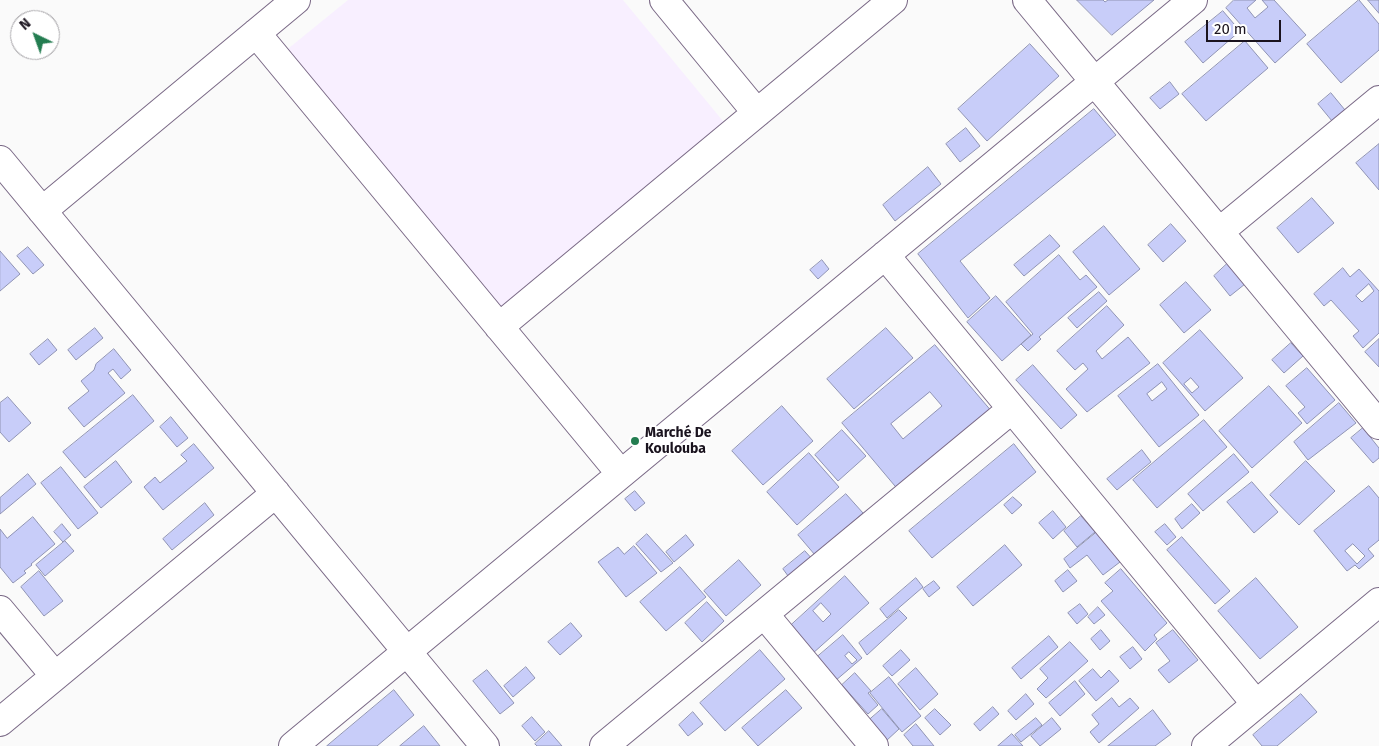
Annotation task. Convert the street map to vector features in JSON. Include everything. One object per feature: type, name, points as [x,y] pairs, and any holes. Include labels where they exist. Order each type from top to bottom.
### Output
[{"type":"street","points":[[42,211],[296,0]]},
{"type":"street","points":[[664,0],[757,113]]},
{"type":"street","points":[[499,327],[893,0]]},
{"type":"street","points":[[1027,0],[1379,425]]},
{"type":"street","points":[[293,746],[1193,0]]},
{"type":"street","points":[[256,33],[621,474]]},
{"type":"street","points":[[1219,232],[1379,100]]},
{"type":"street","points":[[0,160],[485,746]]},
{"type":"street","points":[[885,256],[1256,704]]},
{"type":"street","points":[[604,746],[1012,409]]},
{"type":"street","points":[[0,722],[276,493]]},
{"type":"street","points":[[1206,746],[1379,602]]},
{"type":"street","points":[[0,610],[55,676]]},
{"type":"street","points":[[764,614],[874,746]]},
{"type":"shaded area","points":[[348,0],[623,0],[732,132],[500,315],[284,52]]},
{"type":"building","points":[[1077,0],[1103,0],[1105,2],[1108,0],[1154,0],[1112,35]]},
{"type":"building","points":[[1234,0],[1256,0],[1247,8],[1255,18],[1268,7],[1262,0],[1274,0],[1306,35],[1275,63],[1226,8]]},
{"type":"building","points":[[1359,0],[1379,24],[1379,50],[1341,83],[1307,44]]},
{"type":"building","points":[[1368,0],[1379,0],[1379,13]]},
{"type":"building","points":[[1223,11],[1240,31],[1203,63],[1185,42]]},
{"type":"building","points":[[1245,41],[1268,68],[1206,121],[1182,94]]},
{"type":"building","points":[[1030,44],[1059,76],[987,141],[958,109]]},
{"type":"building","points":[[1170,82],[1179,94],[1160,109],[1150,98]]},
{"type":"building","points":[[1331,93],[1345,110],[1332,121],[1318,104]]},
{"type":"building","points":[[1094,109],[1116,135],[960,261],[990,298],[968,318],[918,254]]},
{"type":"building","points":[[966,128],[980,146],[960,162],[946,144]]},
{"type":"building","points":[[1379,144],[1379,190],[1356,163]]},
{"type":"building","points":[[928,167],[941,184],[895,221],[883,205]]},
{"type":"building","points":[[1312,198],[1334,223],[1298,253],[1277,228]]},
{"type":"building","points":[[1171,224],[1186,241],[1163,262],[1148,245]]},
{"type":"building","points":[[1104,226],[1140,269],[1109,295],[1073,252]]},
{"type":"building","points":[[1050,235],[1060,246],[1024,276],[1014,265]]},
{"type":"building","points":[[28,247],[44,265],[33,274],[17,256]]},
{"type":"building","points":[[0,251],[20,274],[0,291]]},
{"type":"building","points":[[1059,255],[1080,280],[1086,275],[1097,287],[1039,337],[1041,339],[1028,351],[1021,344],[1033,334],[1006,302]]},
{"type":"building","points":[[822,260],[829,269],[818,279],[810,270]]},
{"type":"building","points":[[1227,264],[1245,284],[1230,296],[1214,276]]},
{"type":"building","points":[[1343,268],[1350,277],[1359,269],[1379,291],[1379,333],[1363,348],[1353,336],[1359,331],[1331,300],[1324,306],[1314,294]],"holes":[[[1369,284],[1374,291],[1362,302],[1356,296]]]},
{"type":"building","points":[[1186,282],[1211,310],[1184,333],[1160,305]]},
{"type":"building","points":[[1099,292],[1107,301],[1077,328],[1068,318]]},
{"type":"building","points":[[996,296],[1031,335],[1002,361],[967,322]]},
{"type":"building","points":[[1107,306],[1124,325],[1096,351],[1102,359],[1128,337],[1150,363],[1087,412],[1066,389],[1088,369],[1083,363],[1075,370],[1057,351]]},
{"type":"building","points":[[95,328],[103,338],[76,360],[68,350]]},
{"type":"building","points":[[886,328],[913,358],[854,409],[827,379]]},
{"type":"building","points":[[1200,330],[1243,378],[1205,411],[1163,363]],"holes":[[[1191,378],[1199,387],[1192,393],[1184,384]]]},
{"type":"building","points":[[48,339],[57,350],[39,365],[30,354]]},
{"type":"building","points":[[1379,339],[1379,367],[1365,352]]},
{"type":"building","points":[[1291,343],[1303,356],[1284,373],[1272,360]]},
{"type":"building","points":[[935,345],[993,413],[900,492],[842,423]],"holes":[[[930,392],[942,406],[903,439],[891,424]]]},
{"type":"building","points":[[114,349],[131,370],[121,379],[113,369],[108,373],[125,393],[84,427],[68,408],[89,391],[81,381],[94,370],[96,364]]},
{"type":"building","points":[[1158,364],[1199,415],[1159,447],[1118,396]],"holes":[[[1162,382],[1167,389],[1152,401],[1147,394]]]},
{"type":"building","points":[[1033,365],[1077,415],[1061,429],[1016,380]]},
{"type":"building","points":[[1307,368],[1335,400],[1307,424],[1298,413],[1305,407],[1286,386]]},
{"type":"building","points":[[1269,386],[1302,423],[1252,468],[1219,431]]},
{"type":"building","points":[[133,395],[154,421],[85,478],[63,452]]},
{"type":"building","points":[[8,397],[31,423],[9,442],[0,432],[0,403]]},
{"type":"building","points":[[1339,403],[1356,423],[1308,460],[1294,442]]},
{"type":"building","points":[[782,406],[813,441],[763,485],[732,451]]},
{"type":"building","points":[[171,417],[188,438],[177,447],[160,427]]},
{"type":"building","points":[[1204,420],[1227,447],[1157,508],[1133,480]]},
{"type":"building","points":[[1363,428],[1379,448],[1379,458],[1373,463],[1351,438]]},
{"type":"building","points":[[842,430],[866,456],[838,481],[815,455]]},
{"type":"building","points":[[194,444],[214,468],[163,510],[144,487],[155,477],[160,483],[187,461],[181,455]]},
{"type":"building","points":[[1014,444],[1036,472],[932,558],[909,531]]},
{"type":"building","points":[[1142,450],[1151,462],[1117,490],[1107,479]]},
{"type":"building","points":[[809,453],[839,487],[797,525],[767,492]]},
{"type":"building","points":[[1234,454],[1249,472],[1203,511],[1188,494]]},
{"type":"building","points":[[116,461],[132,482],[101,508],[84,487]]},
{"type":"building","points":[[1306,461],[1335,491],[1299,525],[1270,495]]},
{"type":"building","points":[[61,467],[98,513],[78,529],[41,483]]},
{"type":"building","points":[[28,474],[36,484],[0,514],[0,498]]},
{"type":"building","points":[[1252,482],[1278,512],[1254,533],[1227,502]]},
{"type":"building","points":[[1369,486],[1379,498],[1379,540],[1368,549],[1374,556],[1359,569],[1355,565],[1347,571],[1314,531]],"holes":[[[1353,544],[1365,556],[1357,564],[1345,551]]]},
{"type":"building","points":[[635,491],[645,503],[635,511],[625,499]]},
{"type":"building","points":[[846,494],[863,513],[815,555],[798,535]]},
{"type":"building","points":[[1013,497],[1022,505],[1012,514],[1004,505]]},
{"type":"building","points":[[205,503],[214,515],[172,550],[163,539]]},
{"type":"building","points":[[1192,504],[1200,513],[1182,529],[1175,519]]},
{"type":"building","points":[[1053,511],[1066,527],[1053,539],[1039,523]]},
{"type":"building","points":[[1081,516],[1095,532],[1077,547],[1064,531]]},
{"type":"building","points":[[33,517],[55,544],[31,564],[24,571],[26,573],[13,583],[0,567],[0,529],[7,538]]},
{"type":"building","points":[[62,524],[71,535],[63,542],[54,532]]},
{"type":"building","points":[[1165,524],[1176,537],[1167,545],[1155,532]]},
{"type":"building","points":[[1097,532],[1120,562],[1103,575],[1087,555],[1070,568],[1064,559]]},
{"type":"building","points":[[647,534],[673,563],[661,572],[636,544]]},
{"type":"building","points":[[686,535],[694,545],[674,562],[666,552]]},
{"type":"building","points":[[1182,537],[1230,591],[1215,604],[1167,550]]},
{"type":"building","points":[[65,541],[74,551],[45,576],[36,565]]},
{"type":"building","points":[[1005,545],[1022,565],[973,606],[957,587]]},
{"type":"building","points":[[634,546],[657,573],[626,597],[598,562],[618,547],[624,554]]},
{"type":"building","points":[[805,551],[814,561],[791,580],[783,569]]},
{"type":"building","points":[[739,560],[761,585],[726,616],[704,591]]},
{"type":"building","points":[[680,567],[706,597],[666,631],[640,602]]},
{"type":"building","points":[[1121,569],[1167,623],[1154,635],[1157,639],[1145,651],[1101,601],[1113,591],[1105,583]]},
{"type":"building","points":[[1068,570],[1077,581],[1063,592],[1055,581]]},
{"type":"building","points":[[39,571],[63,601],[44,616],[21,587]]},
{"type":"building","points":[[845,576],[869,603],[812,654],[788,628]],"holes":[[[821,603],[831,614],[823,622],[813,611]]]},
{"type":"building","points":[[916,578],[923,587],[887,618],[880,609]]},
{"type":"building","points":[[1256,578],[1298,627],[1260,659],[1218,611]]},
{"type":"building","points":[[934,581],[940,588],[929,597],[923,589]]},
{"type":"building","points":[[707,602],[724,621],[702,642],[685,623]]},
{"type":"building","points":[[1080,604],[1088,614],[1077,624],[1068,613]]},
{"type":"building","points":[[1098,607],[1105,615],[1094,624],[1088,617]]},
{"type":"building","points":[[899,610],[907,618],[867,655],[859,643]]},
{"type":"building","points":[[571,623],[582,636],[560,655],[548,642]]},
{"type":"building","points":[[1101,630],[1110,641],[1100,650],[1091,639]]},
{"type":"building","points":[[1173,630],[1198,660],[1169,683],[1158,670],[1170,661],[1156,643]]},
{"type":"building","points":[[843,635],[862,658],[835,681],[816,658]],"holes":[[[849,652],[857,660],[852,664],[845,656]]]},
{"type":"building","points":[[1049,636],[1058,647],[1021,679],[1012,668]]},
{"type":"building","points":[[1070,642],[1088,661],[1046,698],[1037,689],[1048,678],[1040,669]]},
{"type":"building","points":[[1133,647],[1142,659],[1130,669],[1120,657]]},
{"type":"building","points":[[760,650],[785,679],[725,731],[700,703]]},
{"type":"building","points":[[901,650],[910,660],[892,676],[883,666]]},
{"type":"building","points":[[526,667],[535,678],[513,697],[504,686]]},
{"type":"building","points":[[916,668],[938,694],[920,710],[898,684]]},
{"type":"building","points":[[1093,669],[1101,678],[1109,670],[1119,681],[1096,701],[1079,681]]},
{"type":"building","points":[[487,670],[514,703],[500,714],[473,681]]},
{"type":"building","points":[[855,673],[871,691],[868,693],[878,705],[868,714],[842,685]]},
{"type":"building","points":[[889,677],[921,716],[902,732],[870,693]]},
{"type":"building","points":[[1075,681],[1085,694],[1060,716],[1049,703]]},
{"type":"building","points":[[394,690],[414,715],[377,746],[327,746]]},
{"type":"building","points":[[786,690],[802,708],[758,746],[742,728]]},
{"type":"building","points":[[1026,694],[1034,704],[1016,720],[1008,711]]},
{"type":"building","points":[[1301,694],[1317,712],[1277,746],[1262,746],[1253,735]]},
{"type":"building","points":[[1112,698],[1119,707],[1130,698],[1139,708],[1099,743],[1090,732],[1099,724],[1092,715]]},
{"type":"building","points":[[993,707],[999,714],[980,731],[974,724]]},
{"type":"building","points":[[882,709],[899,729],[886,741],[868,721]]},
{"type":"building","points":[[935,709],[951,725],[940,735],[925,718]]},
{"type":"building","points":[[1153,710],[1171,734],[1155,746],[1108,746]]},
{"type":"building","points":[[693,712],[703,724],[688,736],[679,725]]},
{"type":"building","points":[[532,717],[545,732],[535,741],[522,726]]},
{"type":"building","points":[[1036,718],[1042,725],[1021,742],[1015,735]]},
{"type":"building","points":[[1052,718],[1061,729],[1040,746],[1031,736]]},
{"type":"building","points":[[916,724],[934,746],[913,746],[904,735]]},
{"type":"building","points":[[424,726],[440,746],[400,746]]},
{"type":"building","points":[[549,731],[562,746],[537,746],[535,744]]},
{"type":"building","points":[[1012,734],[1023,746],[998,746]]},
{"type":"place","name":"Marché De Koulouba","points":[[635,441]]}]
